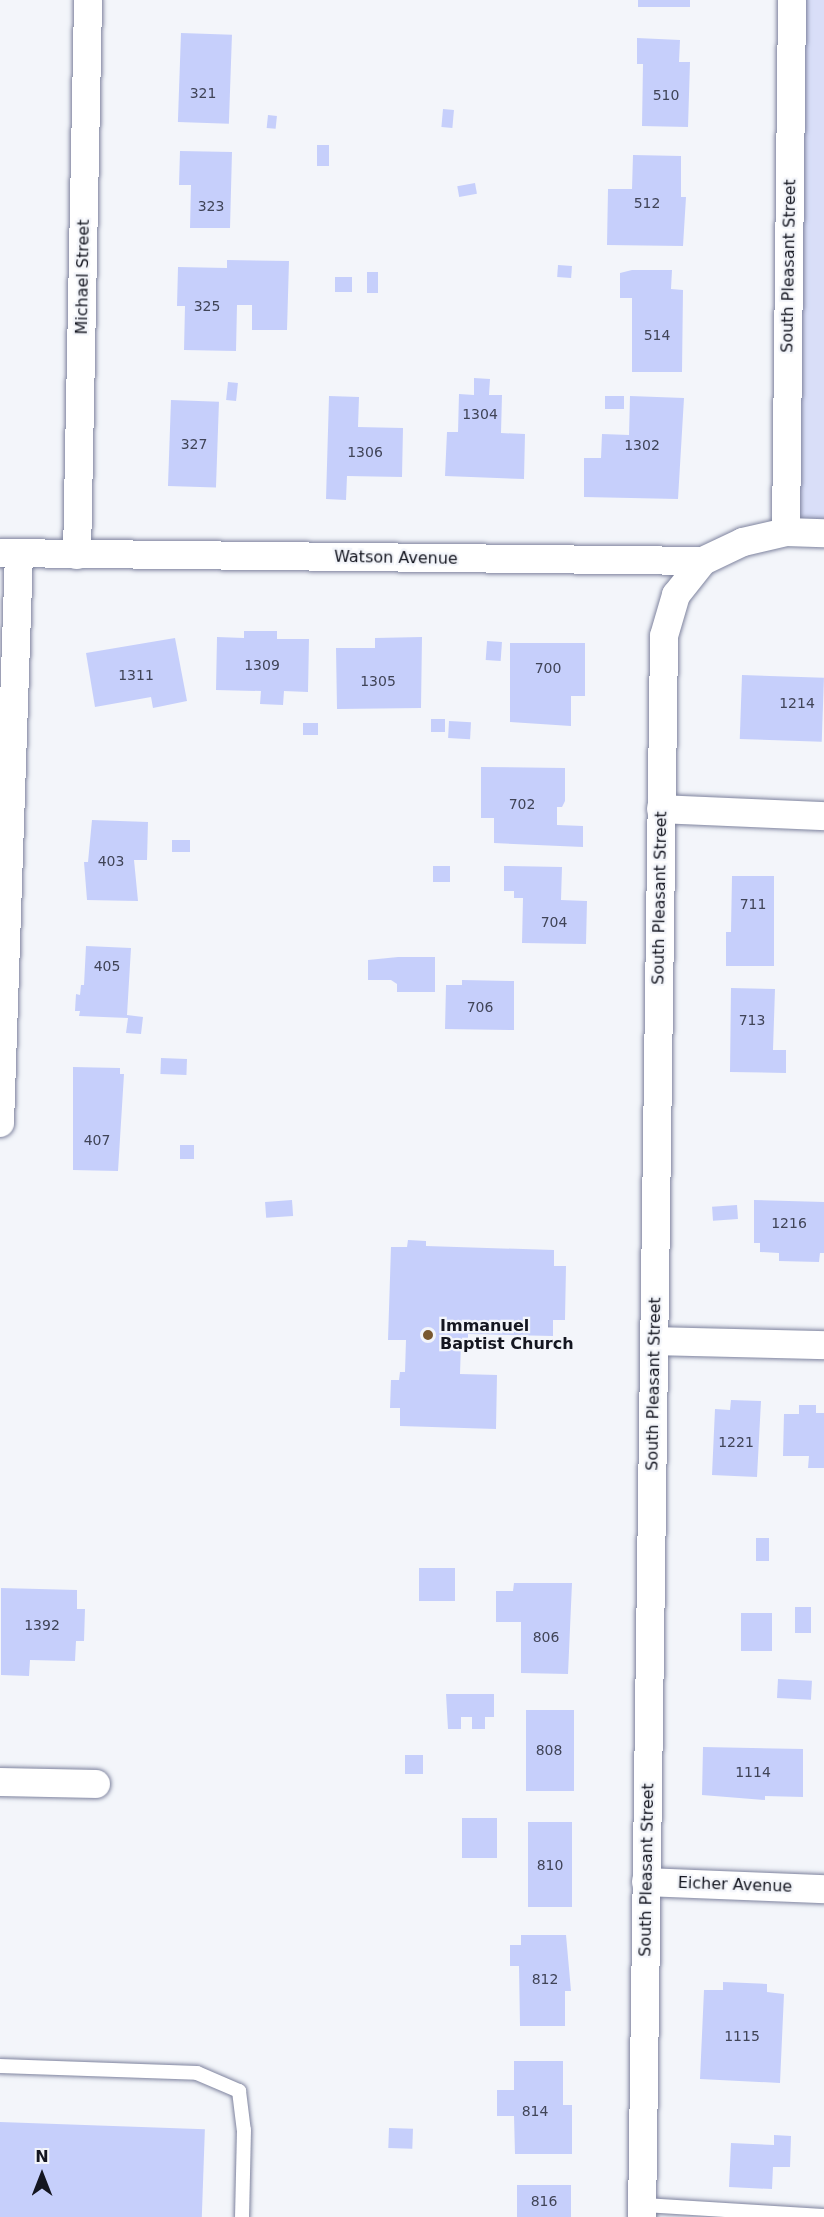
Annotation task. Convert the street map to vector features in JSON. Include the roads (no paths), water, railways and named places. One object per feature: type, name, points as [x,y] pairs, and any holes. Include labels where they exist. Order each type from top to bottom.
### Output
[{"type":"street","name":"Michael Street","points":[[77,555],[88,0]]},
{"type":"street","name":"South Pleasant Street","points":[[786,532],[792,0]]},
{"type":"street","name":"Watson Avenue","points":[[9,554],[703,561],[743,542],[786,532],[824,533]]},
{"type":"street","points":[[0,1123],[9,554]]},
{"type":"street","name":"South Pleasant Street","points":[[643,2211],[664,636],[676,595],[703,561]]},
{"type":"street","points":[[661,809],[824,816]]},
{"type":"street","points":[[655,1341],[824,1345]]},
{"type":"street","points":[[0,1782],[96,1784]]},
{"type":"street","name":"Eicher Avenue","points":[[646,1882],[824,1889]]},
{"type":"lane","points":[[0,2066],[197,2073],[239,2091],[244,2130],[242,2217]]},
{"type":"lane","points":[[643,2211],[824,2216]]},
{"type":"place","name":"Immanuel Baptist Church","points":[[428,1335]]}]
